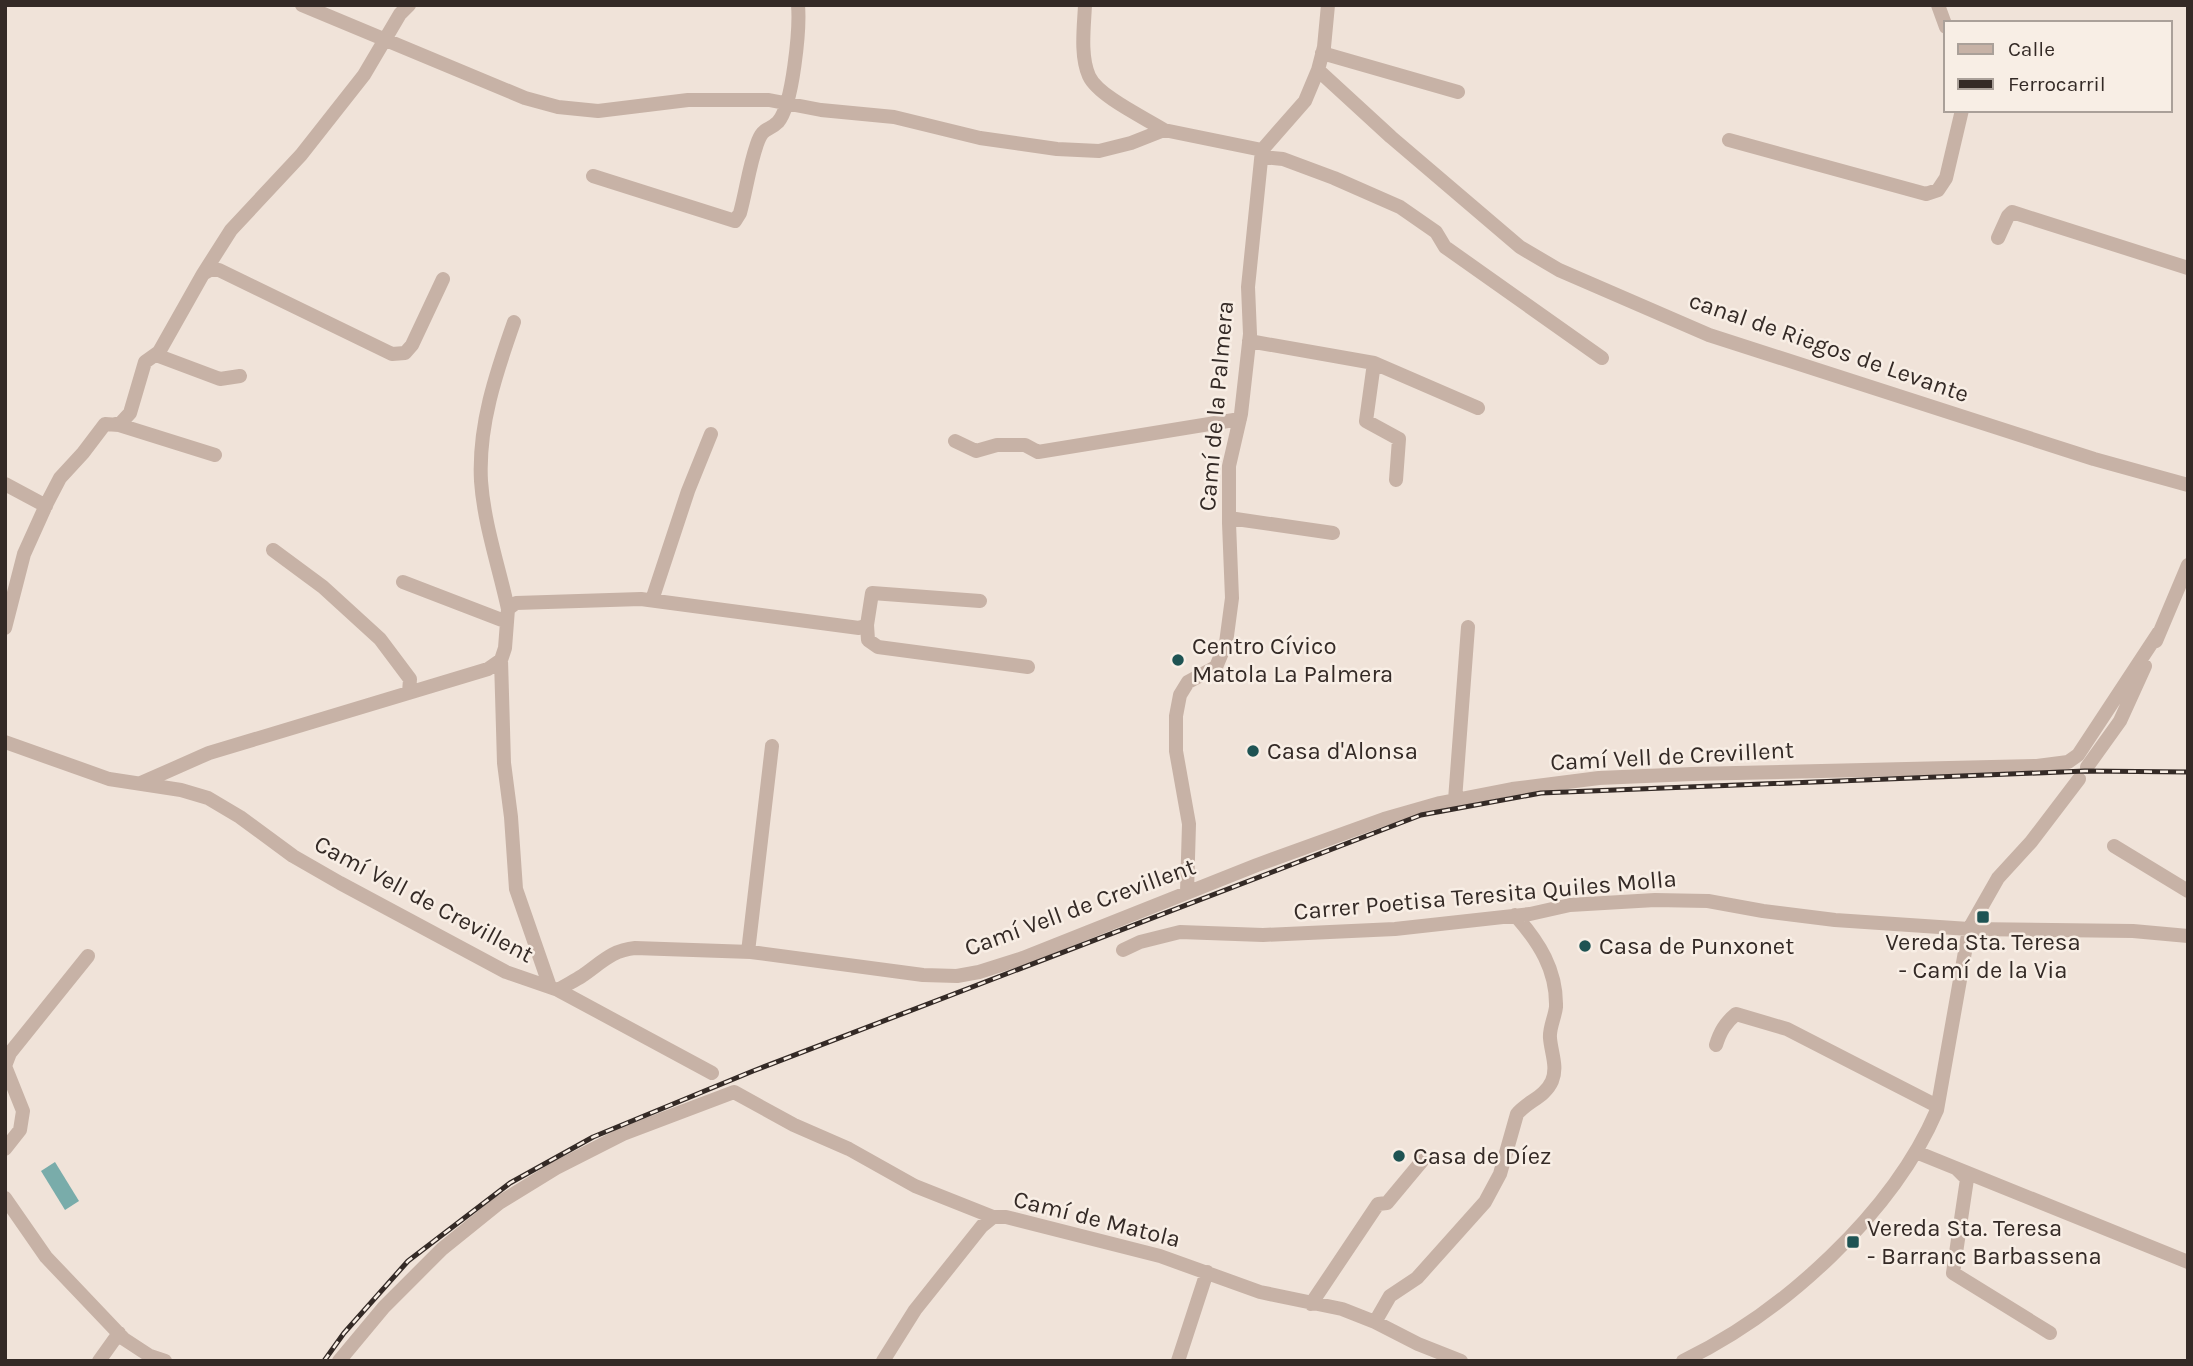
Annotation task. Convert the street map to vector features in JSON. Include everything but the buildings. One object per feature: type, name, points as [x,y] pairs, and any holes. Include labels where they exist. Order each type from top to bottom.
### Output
[{"type":"street","points":[[302,5],[525,98],[558,107],[598,111],[688,100],[727,99],[787,103],[821,110],[894,117],[981,138],[1058,149],[1100,151],[1164,130]]},
{"type":"street","points":[[5,628],[24,554],[60,478],[105,424],[119,425],[130,413],[145,362],[159,352],[231,230],[301,155],[364,75],[400,14],[409,5]]},
{"type":"street","points":[[593,176],[735,221],[740,213],[757,144],[764,130],[778,122],[787,103],[800,28],[799,5]]},
{"type":"street","points":[[1085,5],[1084,62],[1090,79],[1105,93],[1164,130],[1283,159],[1335,178],[1400,208],[1436,232],[1445,247],[1602,358]]},
{"type":"street","points":[[1262,153],[1305,101],[1318,70],[1328,5]]},
{"type":"street","points":[[1938,5],[1944,22]]},
{"type":"street","points":[[1322,53],[1458,92]]},
{"type":"street","name":"canal de Riegos de Levante","points":[[1318,70],[1391,137],[1520,247],[1559,270],[1709,335],[2094,459],[2188,485]]},
{"type":"street","points":[[1729,139],[1926,194],[1938,190],[1946,178],[1962,112]]},
{"type":"street","name":"Camí de la Palmera","points":[[1187,892],[1189,824],[1176,751],[1176,716],[1180,695],[1188,682],[1216,667],[1226,643],[1232,598],[1229,466],[1240,419],[1249,341],[1248,287],[1262,153]]},
{"type":"street","points":[[1998,238],[2012,212],[2188,268]]},
{"type":"street","points":[[203,274],[210,270],[219,270],[392,354],[405,353],[412,345],[443,279]]},
{"type":"street","points":[[514,322],[488,403],[481,478],[508,615],[505,648],[501,660],[504,764],[516,889],[554,988],[712,1073]]},
{"type":"street","points":[[1249,341],[1374,363],[1478,408]]},
{"type":"street","points":[[156,355],[220,379],[240,376]]},
{"type":"street","points":[[1374,363],[1366,421],[1399,439],[1396,480]]},
{"type":"street","points":[[955,441],[976,451],[997,445],[1025,445],[1038,452],[1240,419]]},
{"type":"street","points":[[116,424],[215,455]]},
{"type":"street","points":[[652,600],[683,504],[711,434]]},
{"type":"street","points":[[5,484],[46,506]]},
{"type":"street","points":[[1229,518],[1333,533]]},
{"type":"street","points":[[273,550],[323,587],[380,639],[410,679],[409,693]]},
{"type":"street","points":[[1683,1361],[1704,1351],[1759,1315],[1818,1268],[1867,1219],[1916,1152],[1937,1106],[1969,929],[1998,878],[2031,842],[2119,721],[2188,565]]},
{"type":"street","points":[[403,582],[508,615]]},
{"type":"street","points":[[980,601],[872,593],[867,625],[868,640],[878,647],[1028,667]]},
{"type":"street","points":[[508,615],[516,603],[641,599],[859,628],[867,625]]},
{"type":"street","points":[[1455,800],[1468,628]]},
{"type":"street","name":"Camí Vell de Crevillent","points":[[5,742],[109,779],[181,790],[208,798],[240,817],[293,856],[329,876],[506,972],[554,988],[621,949],[748,952],[923,975],[957,976],[1023,958],[1187,892],[1384,819],[1455,800],[1511,789],[1599,778],[2068,762],[2078,755],[2159,632]]},
{"type":"street","points":[[139,784],[209,753],[488,669],[501,660]]},
{"type":"street","points":[[748,952],[772,746]]},
{"type":"street","points":[[2114,846],[2188,891]]},
{"type":"street","name":"Carrer Poetisa Teresita Quiles Molla","points":[[1123,950],[1140,942],[1180,932],[1263,935],[1395,929],[1515,915],[1570,905],[1656,900],[1708,901],[1835,920],[1969,929],[2133,931],[2188,936]]},
{"type":"street","points":[[1375,1322],[1390,1296],[1417,1278],[1485,1202],[1500,1174],[1517,1114],[1543,1094],[1553,1079],[1554,1054],[1549,1038],[1555,1014],[1556,988],[1550,966],[1531,933],[1515,915]]},
{"type":"street","points":[[5,1149],[20,1130],[23,1111],[5,1066],[10,1053],[88,956]]},
{"type":"street","points":[[1716,1045],[1721,1030],[1729,1019],[1736,1014],[1745,1015],[1787,1029],[1937,1106]]},
{"type":"street","name":"Camí de Matola","points":[[339,1361],[384,1307],[442,1249],[499,1203],[556,1168],[623,1134],[734,1092],[794,1125],[849,1149],[915,1186],[993,1217],[1006,1217],[1160,1255],[1260,1292],[1342,1309],[1461,1361]]},
{"type":"street","points":[[1916,1152],[2188,1262]]},
{"type":"street","points":[[1311,1304],[1378,1203],[1387,1203],[1422,1161]]},
{"type":"street","points":[[1956,1168],[1967,1179],[1953,1273],[2050,1333]]},
{"type":"street","points":[[5,1198],[46,1257],[119,1333],[150,1356],[165,1361]]},
{"type":"street","points":[[883,1361],[915,1310],[982,1226],[993,1217]]},
{"type":"street","points":[[1178,1361],[1207,1272]]},
{"type":"street","points":[[99,1361],[119,1333]]},
{"type":"water","points":[[55,1162],[79,1201],[65,1210],[41,1171]]},
{"type":"railway","points":[[324,1361],[344,1333],[408,1261],[510,1183],[593,1137],[753,1071],[1421,815],[1541,793],[2085,771],[2188,772]]},
{"type":"place","name":"Centro Cívico Matola La Palmera","points":[[1178,660]]},
{"type":"place","name":"Casa d'Alonsa","points":[[1253,751]]},
{"type":"place","name":"Vereda Sta. Teresa - Camí de la Via","points":[[1983,917]]},
{"type":"place","name":"Casa de Punxonet","points":[[1585,946]]},
{"type":"place","name":"Casa de Díez","points":[[1399,1156]]},
{"type":"place","name":"Vereda Sta. Teresa - Barranc Barbassena","points":[[1853,1242]]}]
